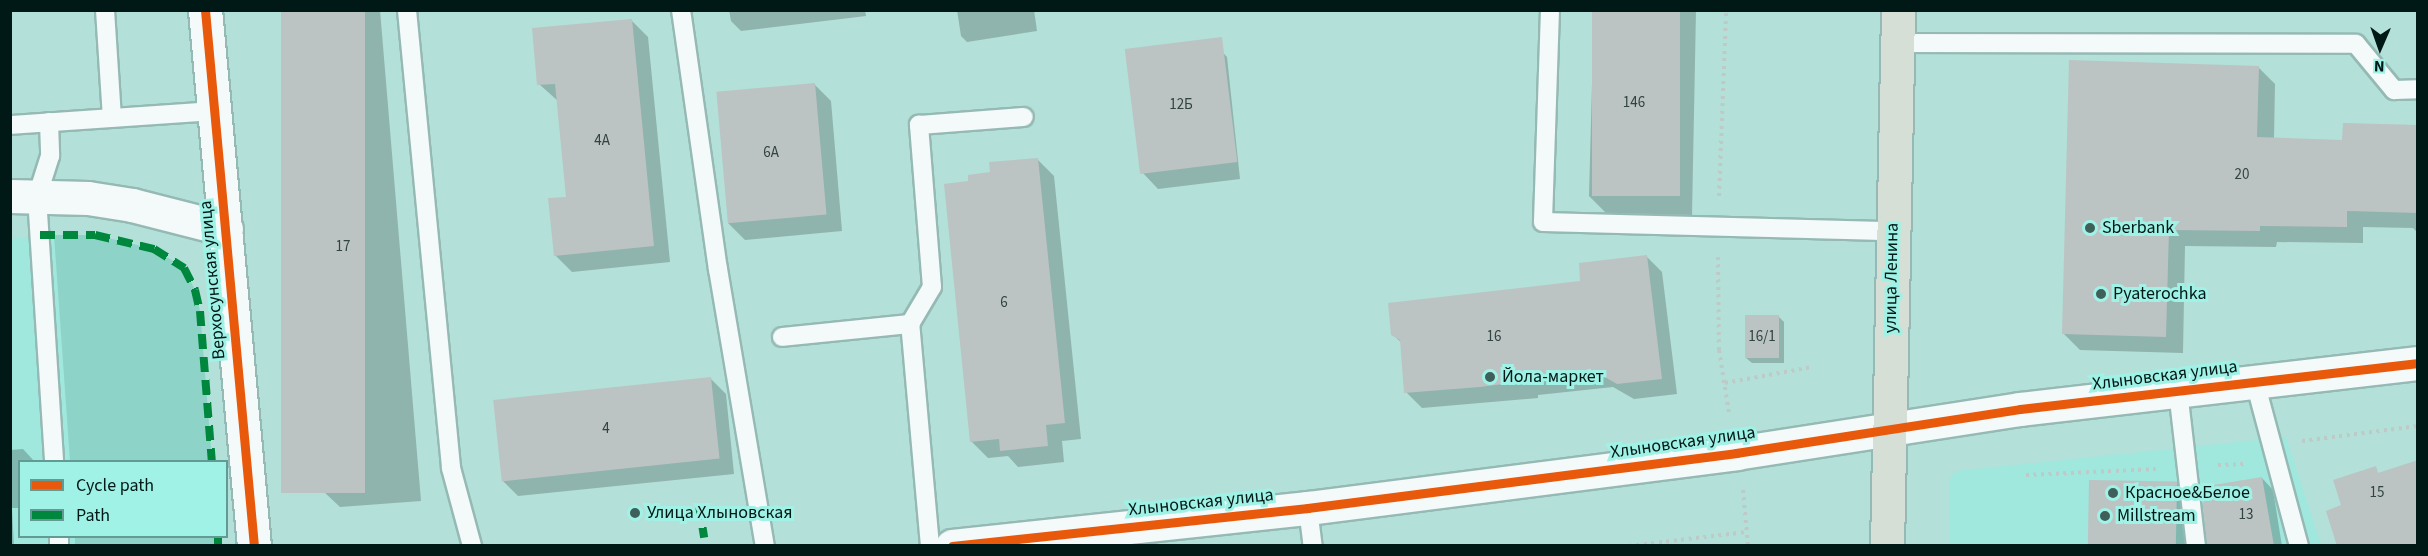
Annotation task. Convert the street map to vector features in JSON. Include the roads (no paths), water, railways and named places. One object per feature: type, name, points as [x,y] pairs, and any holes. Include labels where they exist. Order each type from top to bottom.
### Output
[{"type":"main road","name":"улица Ленина","points":[[1887,546],[1898,10]]},
{"type":"street","name":"Верхосунская улица","points":[[205,10],[254,546]]},
{"type":"street","points":[[24,196],[88,198],[132,205],[226,229]]},
{"type":"street","name":"Хлыновская улица","points":[[952,546],[1308,508],[1725,454],[2020,409],[2418,363]]},
{"type":"lane","points":[[105,10],[112,118]]},
{"type":"lane","points":[[407,10],[451,468],[472,546]]},
{"type":"lane","points":[[681,10],[718,269],[765,546]]},
{"type":"lane","points":[[1550,10],[1543,222],[1893,231]]},
{"type":"lane","points":[[1897,43],[2356,44],[2394,90],[2418,89]]},
{"type":"lane","points":[[10,125],[213,111]]},
{"type":"lane","points":[[930,546],[910,324],[932,287],[919,125],[1024,117]]},
{"type":"lane","points":[[49,122],[50,156],[24,196],[54,460]]},
{"type":"lane","points":[[782,338],[910,324]]},
{"type":"lane","points":[[2255,382],[2299,546]]},
{"type":"lane","points":[[2178,391],[2196,546]]},
{"type":"lane","points":[[1308,508],[1312,546]]},
{"type":"place","name":"Sberbank","points":[[2090,228]]},
{"type":"place","name":"Pyaterochka","points":[[2101,294]]},
{"type":"place","name":"Йола-маркет","points":[[1490,377]]},
{"type":"place","name":"Красное&Белое","points":[[2113,493]]},
{"type":"place","name":"Улица Хлыновская","points":[[635,513]]},
{"type":"place","name":"Millstream","points":[[2105,516]]}]
